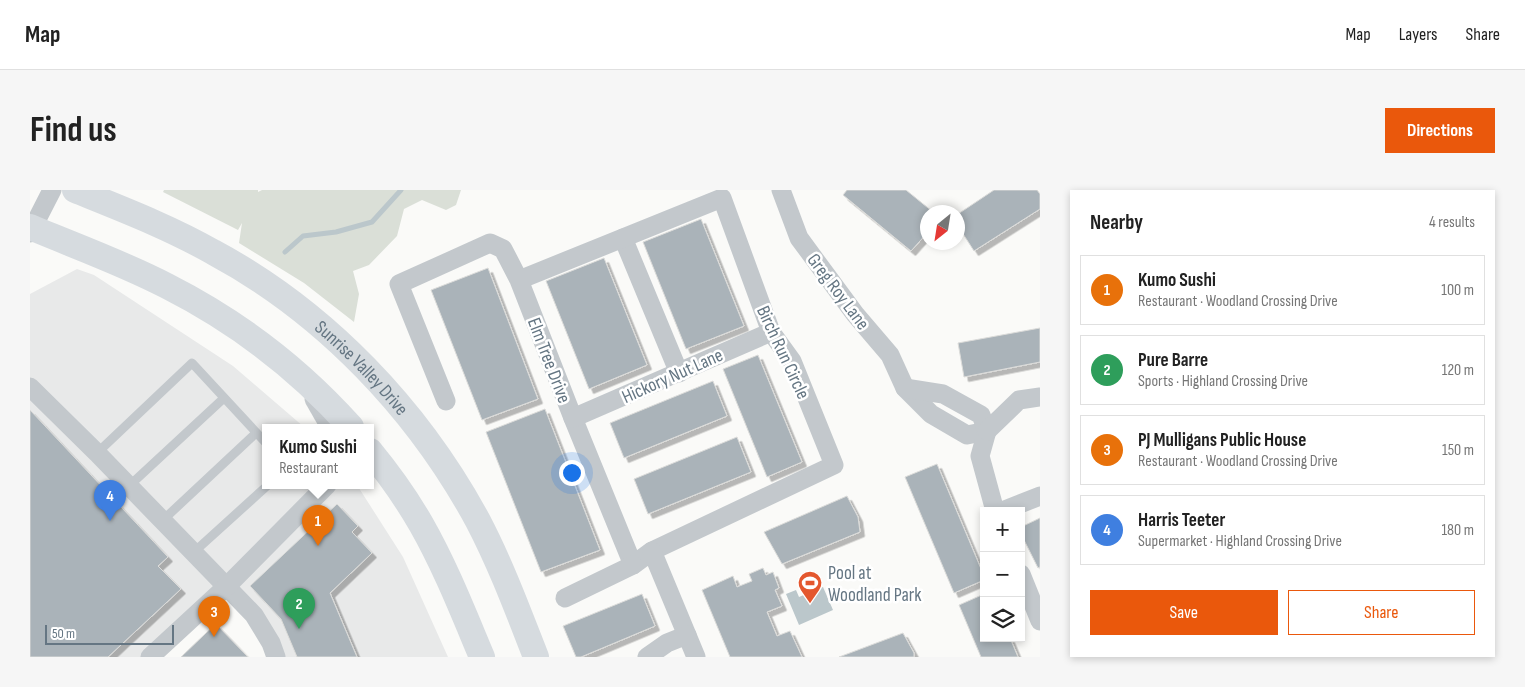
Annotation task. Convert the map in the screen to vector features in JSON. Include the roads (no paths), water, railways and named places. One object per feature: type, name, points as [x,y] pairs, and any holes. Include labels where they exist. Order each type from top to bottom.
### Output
[{"type":"main road","name":"Sunrise Valley Drive","points":[[75,190],[165,227],[239,266],[286,298],[355,358],[409,418],[436,454],[462,494],[492,550],[536,657]]},
{"type":"main road","points":[[31,229],[149,277],[203,306],[256,341],[305,382],[348,424]]},
{"type":"main road","points":[[379,470],[410,507],[434,549],[482,657]]},
{"type":"street","points":[[31,229],[52,190]]},
{"type":"street","name":"Greg Roy Lane","points":[[781,190],[799,238],[855,314],[890,355],[905,388],[931,414],[968,435],[987,431]]},
{"type":"street","name":"Birch Run Circle","points":[[519,280],[722,198],[771,332],[792,361],[834,465],[652,551]]},
{"type":"street","points":[[623,238],[678,372]]},
{"type":"street","name":"Elm Tree Drive","points":[[446,401],[399,284],[490,243],[503,249],[519,280],[633,566]]},
{"type":"street","name":"Hickory Nut Lane","points":[[573,418],[771,332]]},
{"type":"street","points":[[305,382],[328,424]]},
{"type":"street","points":[[30,387],[163,520],[254,615],[271,642],[276,657]]},
{"type":"street","points":[[994,507],[980,456],[987,431],[1019,400],[1040,397]]},
{"type":"street","points":[[150,657],[227,586],[323,489]]},
{"type":"street","points":[[1012,507],[1040,496]]},
{"type":"street","points":[[565,598],[633,566],[652,551],[696,657]]},
{"type":"street","points":[[1025,584],[1040,620]]},
{"type":"street","points":[[647,657],[667,643],[687,635]]},
{"type":"lane","points":[[97,453],[192,364],[262,439]]},
{"type":"lane","points":[[129,486],[224,398]]},
{"type":"lane","points":[[163,520],[256,433]]},
{"type":"lane","points":[[194,552],[264,489]]},
{"type":"waterway","points":[[285,252],[303,236],[336,232],[372,222],[401,190]]},
{"type":"place","name":"Harris Teeter","points":[[110,521]]},
{"type":"place","name":"Kumo Sushi","points":[[318,546]]},
{"type":"place","name":"Pool at Woodland Park","points":[[810,604]]},
{"type":"place","name":"Pure Barre","points":[[299,629]]},
{"type":"place","name":"PJ Mulligans Public House","points":[[214,637]]}]
